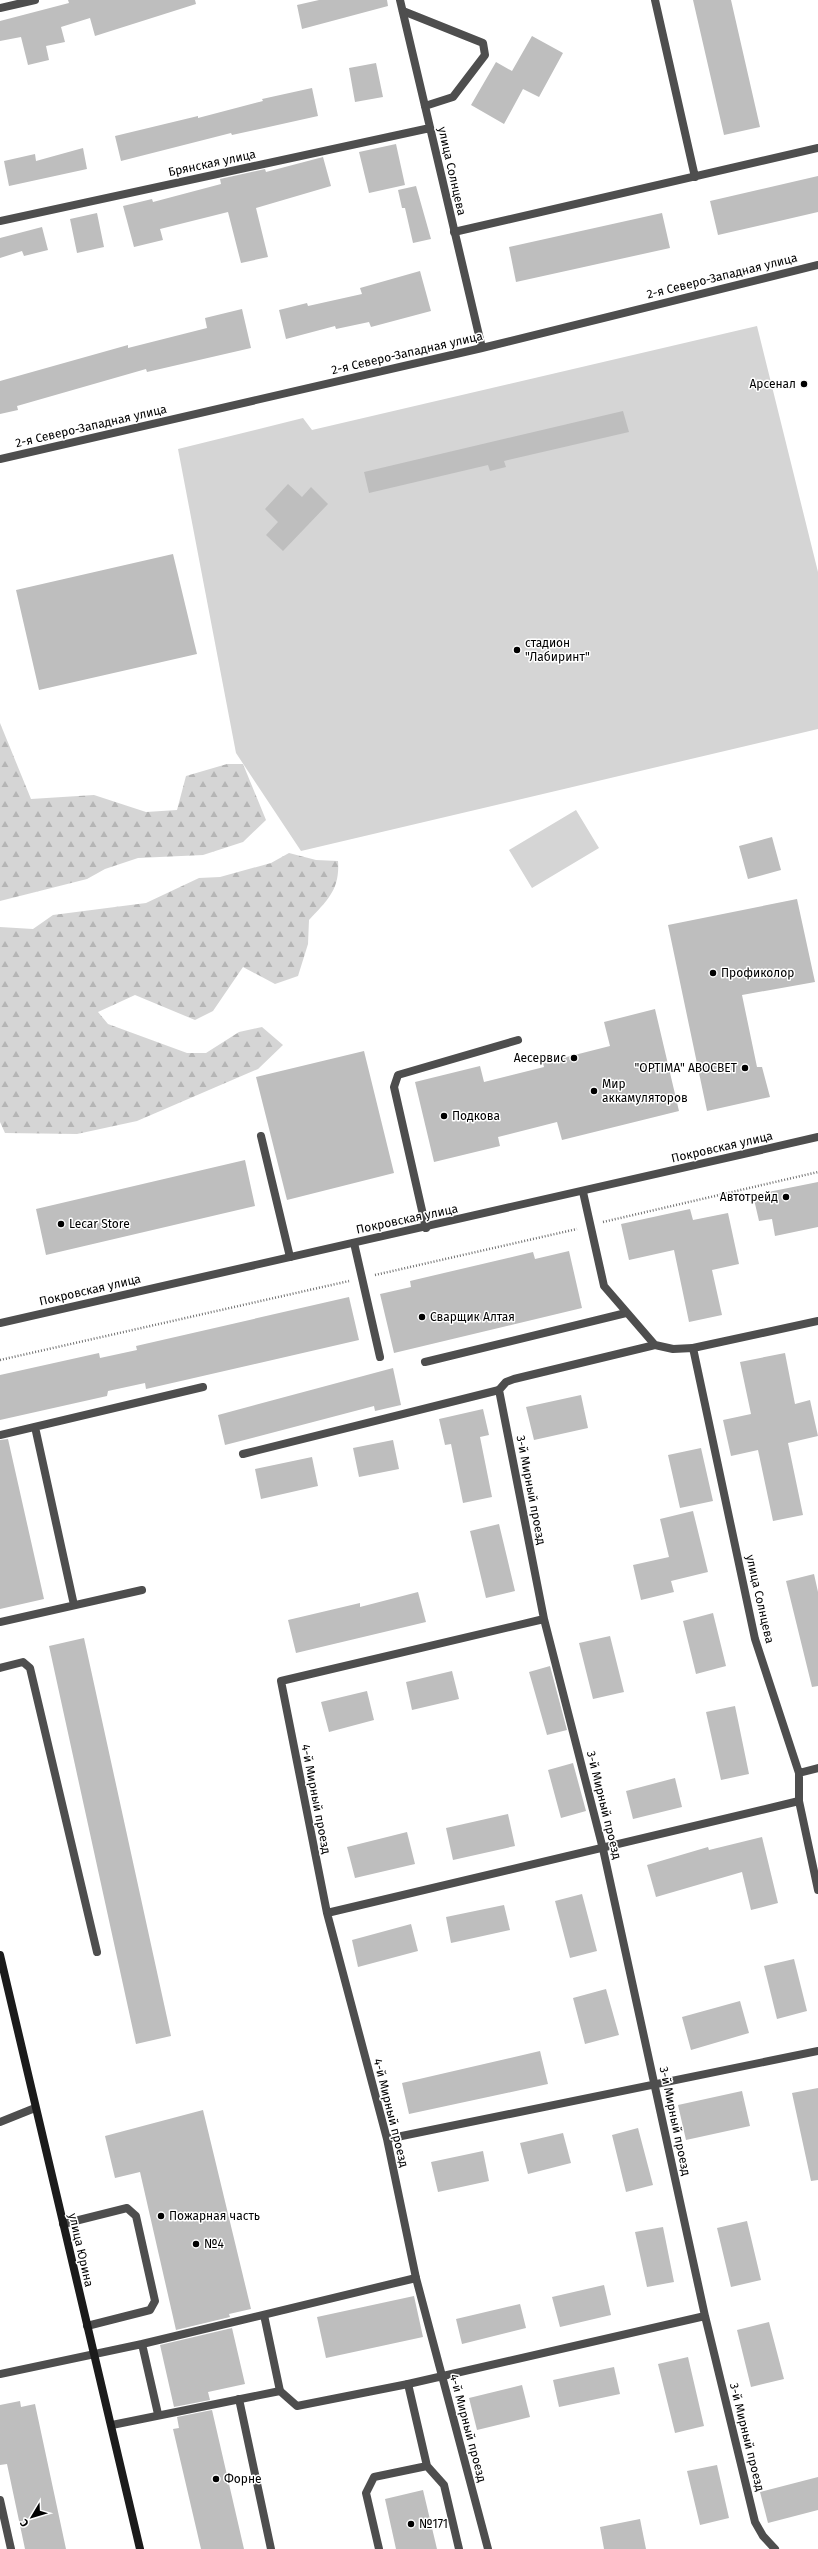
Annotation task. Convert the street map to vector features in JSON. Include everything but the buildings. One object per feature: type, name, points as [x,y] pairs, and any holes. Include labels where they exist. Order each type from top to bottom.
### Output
[{"type":"main road","name":"улица Юрина","points":[[0,1955],[140,2549]]},
{"type":"street","points":[[0,8],[34,0]]},
{"type":"street","name":"улица Солнцева","points":[[400,0],[482,348]]},
{"type":"street","points":[[655,0],[695,177]]},
{"type":"street","points":[[403,11],[483,43],[485,55],[453,97],[425,106]]},
{"type":"street","name":"Брянская улица","points":[[0,221],[430,128]]},
{"type":"street","points":[[454,232],[818,148]]},
{"type":"street","name":"2-я Северо-Западная улица","points":[[0,459],[482,348],[818,265]]},
{"type":"street","points":[[426,1228],[394,1087],[398,1075],[518,1040]]},
{"type":"street","points":[[261,1136],[290,1257]]},
{"type":"street","name":"Покровская улица","points":[[0,1323],[290,1257],[426,1228],[818,1137]]},
{"type":"street","points":[[583,1192],[592,1226],[604,1286],[655,1345]]},
{"type":"street","points":[[354,1243],[380,1357]]},
{"type":"street","points":[[425,1362],[626,1313]]},
{"type":"street","points":[[243,1454],[499,1390],[506,1382],[514,1379],[655,1345],[673,1350],[693,1348],[818,1321]]},
{"type":"street","name":"улица Солнцева","points":[[693,1348],[755,1639],[799,1772],[799,1801],[818,1890]]},
{"type":"street","points":[[0,1435],[203,1387]]},
{"type":"street","name":"3-й Мирный проезд","points":[[499,1390],[544,1619],[604,1849],[705,2316],[755,2522],[763,2536],[775,2549]]},
{"type":"street","points":[[36,1427],[74,1605]]},
{"type":"street","points":[[0,1622],[142,1590]]},
{"type":"street","name":"4-й Мирный проезд","points":[[488,2549],[416,2278],[387,2139],[327,1914],[281,1681],[544,1619]]},
{"type":"street","points":[[0,1668],[23,1662],[30,1668],[97,1952]]},
{"type":"street","points":[[799,1772],[818,1768]]},
{"type":"street","points":[[327,1914],[604,1849],[799,1801]]},
{"type":"street","points":[[387,2139],[818,2051]]},
{"type":"street","points":[[0,2122],[35,2108]]},
{"type":"street","points":[[63,2224],[127,2208],[136,2216],[155,2301],[150,2310],[87,2326]]},
{"type":"street","points":[[0,2374],[142,2344],[416,2278]]},
{"type":"street","points":[[264,2315],[280,2391],[297,2406],[408,2384],[705,2316]]},
{"type":"street","points":[[142,2344],[158,2414]]},
{"type":"street","points":[[408,2384],[427,2466],[444,2485],[459,2549]]},
{"type":"street","points":[[112,2425],[158,2414],[280,2391]]},
{"type":"street","points":[[239,2399],[271,2549]]},
{"type":"street","points":[[379,2549],[366,2493],[374,2477],[427,2466]]},
{"type":"street","points":[[0,2500],[10,2549]]},
{"type":"path","points":[[0,1360],[592,1226],[611,1220],[818,1172]]},
{"type":"green space","name":"стадион \"Лабиринт\"","points":[[757,326],[818,572],[818,729],[301,851],[236,753],[178,449],[303,418],[312,430]]},
{"type":"green space","points":[[0,723],[31,799],[94,795],[146,812],[177,810],[186,776],[227,764],[243,764],[266,820],[243,842],[203,855],[138,858],[105,869],[87,879],[0,901]]},
{"type":"green space","points":[[576,810],[599,848],[532,888],[509,850]]},
{"type":"green space","points":[[289,853],[316,860],[338,861],[335,887],[327,900],[309,920],[308,944],[298,976],[275,984],[243,967],[213,1011],[195,1020],[135,995],[98,1012],[108,1024],[187,1053],[206,1053],[239,1032],[262,1027],[283,1045],[258,1069],[137,1121],[77,1134],[5,1133],[0,1122],[0,927],[33,929],[53,915],[146,903],[199,878],[220,877],[271,863]]},
{"type":"place","name":"Арсенал","points":[[804,384]]},
{"type":"place","name":"стадион \"Лабиринт\"","points":[[517,650]]},
{"type":"place","name":"Профиколор","points":[[713,973]]},
{"type":"place","name":"Аесервис","points":[[574,1058]]},
{"type":"place","name":"\"OPTIMA\" АВОСВЕТ","points":[[745,1068]]},
{"type":"place","name":"Мир аккамуляторов","points":[[594,1091]]},
{"type":"place","name":"Подкова","points":[[444,1116]]},
{"type":"place","name":"Автотрейд","points":[[786,1197]]},
{"type":"place","name":"Lecar Store","points":[[61,1224]]},
{"type":"place","name":"Сварщик Алтая","points":[[422,1317]]},
{"type":"place","name":"Пожарная часть","points":[[161,2216]]},
{"type":"place","name":"№4","points":[[196,2244]]},
{"type":"place","name":"Форне","points":[[216,2479]]},
{"type":"place","name":"№171","points":[[411,2524]]}]
